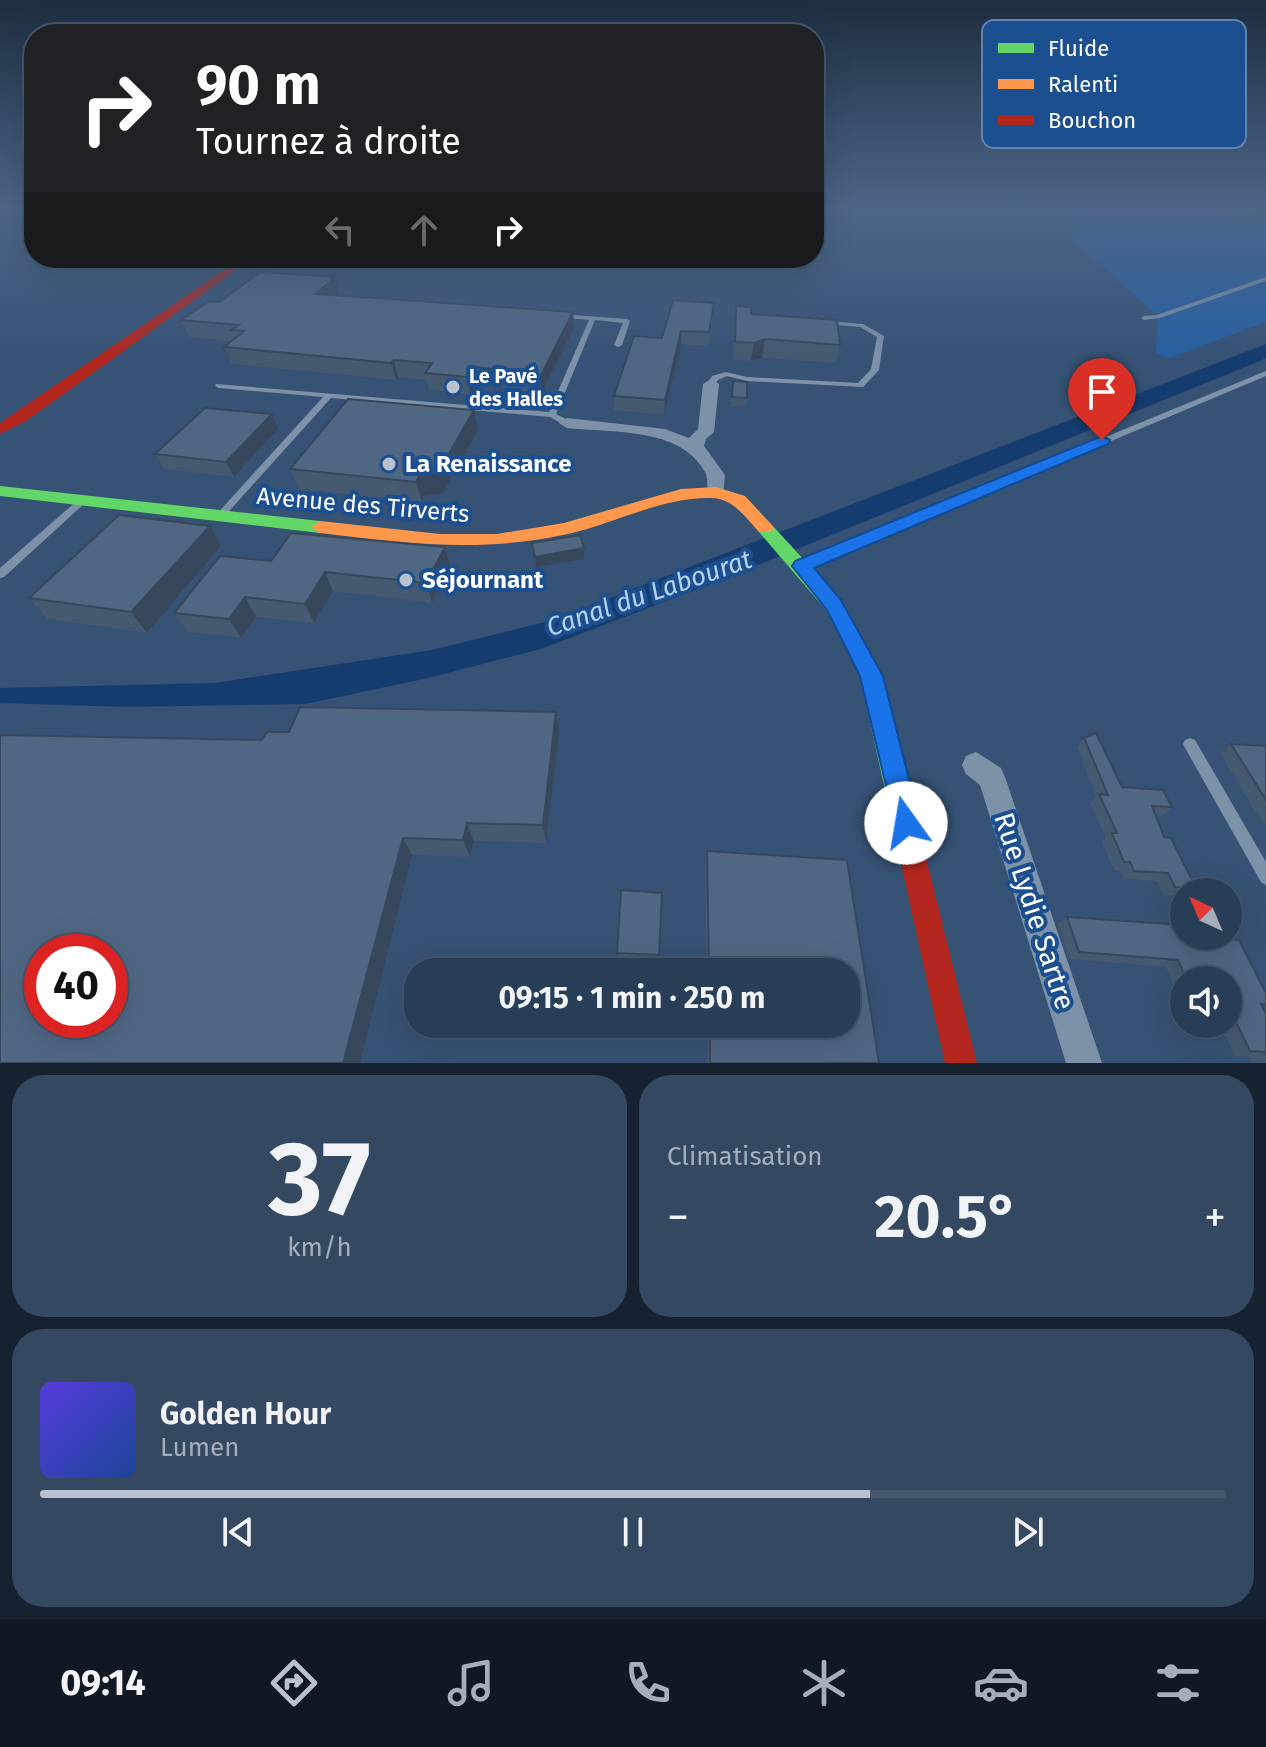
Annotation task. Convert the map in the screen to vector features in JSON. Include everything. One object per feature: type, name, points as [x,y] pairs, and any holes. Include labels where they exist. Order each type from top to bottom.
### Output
[{"type":"street","points":[[0,437],[21,418],[234,268]]},
{"type":"street","points":[[695,446],[698,436],[706,432],[711,384]]},
{"type":"street","points":[[0,429],[21,418]]},
{"type":"street","points":[[559,419],[665,434],[695,446],[716,475],[716,492],[739,500],[834,605],[871,676],[961,1063]]},
{"type":"street","name":"Avenue des Tirverts","points":[[0,491],[440,540],[497,540],[565,529],[681,494],[716,492]]},
{"type":"street","name":"Rue Lydie Sartre","points":[[976,765],[991,777],[1084,1063]]},
{"type":"lane","points":[[1144,318],[1158,317],[1266,279]]},
{"type":"lane","points":[[547,315],[627,321],[618,345]]},
{"type":"lane","points":[[219,386],[559,419],[593,318]]},
{"type":"lane","points":[[711,384],[715,378],[726,374],[747,379],[860,385],[875,370],[881,336],[861,325],[810,322]]},
{"type":"lane","points":[[796,560],[1266,373]]},
{"type":"lane","points":[[220,516],[329,396]]},
{"type":"lane","points":[[0,574],[83,500]]},
{"type":"lane","points":[[1190,744],[1266,877]]},
{"type":"shaded area","points":[[1095,260],[1266,260],[1266,322],[1169,358],[1156,354],[1158,316]]},
{"type":"water","name":"Canal du Labourat","points":[[1266,344],[1266,358],[1260,361],[711,584],[541,649],[428,678],[306,704],[127,707],[0,703],[0,688],[215,683],[432,650],[553,620]]},
{"type":"building","points":[[260,272],[335,277],[316,294],[573,312],[539,379],[511,376],[514,371],[473,367],[467,377],[425,373],[432,363],[394,360],[391,363],[224,347],[244,331],[232,330],[239,325],[181,320],[209,301],[220,302]]},
{"type":"building","points":[[673,300],[714,303],[709,332],[681,331],[665,400],[614,396],[634,336],[662,338]]},
{"type":"building","points":[[736,306],[751,307],[751,314],[837,320],[840,345],[765,339],[754,343],[735,342]]},
{"type":"building","points":[[733,381],[747,382],[747,398],[732,397]]},
{"type":"building","name":"La Renaissance","points":[[348,399],[474,410],[438,473],[419,476],[416,482],[290,469]]},
{"type":"building","points":[[205,408],[272,414],[226,462],[155,454]]},
{"type":"building","points":[[119,515],[210,526],[131,612],[29,598]]},
{"type":"building","points":[[291,533],[445,547],[426,583],[325,572],[305,604],[245,597],[229,619],[174,613],[220,556],[271,561]]},
{"type":"building","points":[[580,535],[584,548],[535,557],[532,543]]},
{"type":"building","points":[[300,707],[556,712],[543,825],[467,823],[463,840],[403,838],[343,1063],[0,1063],[0,735],[262,740],[267,732],[289,732]]},
{"type":"building","points":[[1096,733],[1122,787],[1163,790],[1172,807],[1152,806],[1164,837],[1171,838],[1191,878],[1170,878],[1168,873],[1134,871],[1130,862],[1124,862],[1112,833],[1117,833],[1099,794],[1108,795],[1084,738]]},
{"type":"building","points":[[1231,744],[1266,746],[1266,800]]},
{"type":"building","points":[[707,851],[847,860],[879,1063],[710,1063],[710,1038],[860,1038],[860,958],[709,958]]},
{"type":"building","points":[[621,890],[662,893],[659,955],[617,953]]},
{"type":"building","points":[[1067,917],[1170,924],[1170,950],[1242,950],[1242,946],[1266,993],[1266,1005],[1261,1004],[1266,1014],[1266,1055],[1265,1052],[1250,1051],[1242,1035],[1242,966],[1181,966],[1178,960],[1079,952]]},
{"type":"traffic: fast","points":[[0,491],[320,527]]},
{"type":"traffic: fast","points":[[765,528],[834,605],[871,676],[912,854]]},
{"type":"traffic: slow","points":[[320,527],[440,540],[497,540],[565,529],[681,494],[716,492],[739,500],[765,528]]},
{"type":"traffic: jam","points":[[0,429],[21,418],[234,268]]},
{"type":"traffic: jam","points":[[912,854],[961,1063]]},
{"type":"place","name":"Le Pavé des Halles","points":[[453,387]]},
{"type":"place","name":"La Renaissance","points":[[389,464]]},
{"type":"place","name":"Séjournant","points":[[406,580]]},
{"type":"route","points":[[906,823],[871,676],[834,605],[801,566],[1102,440]]}]
